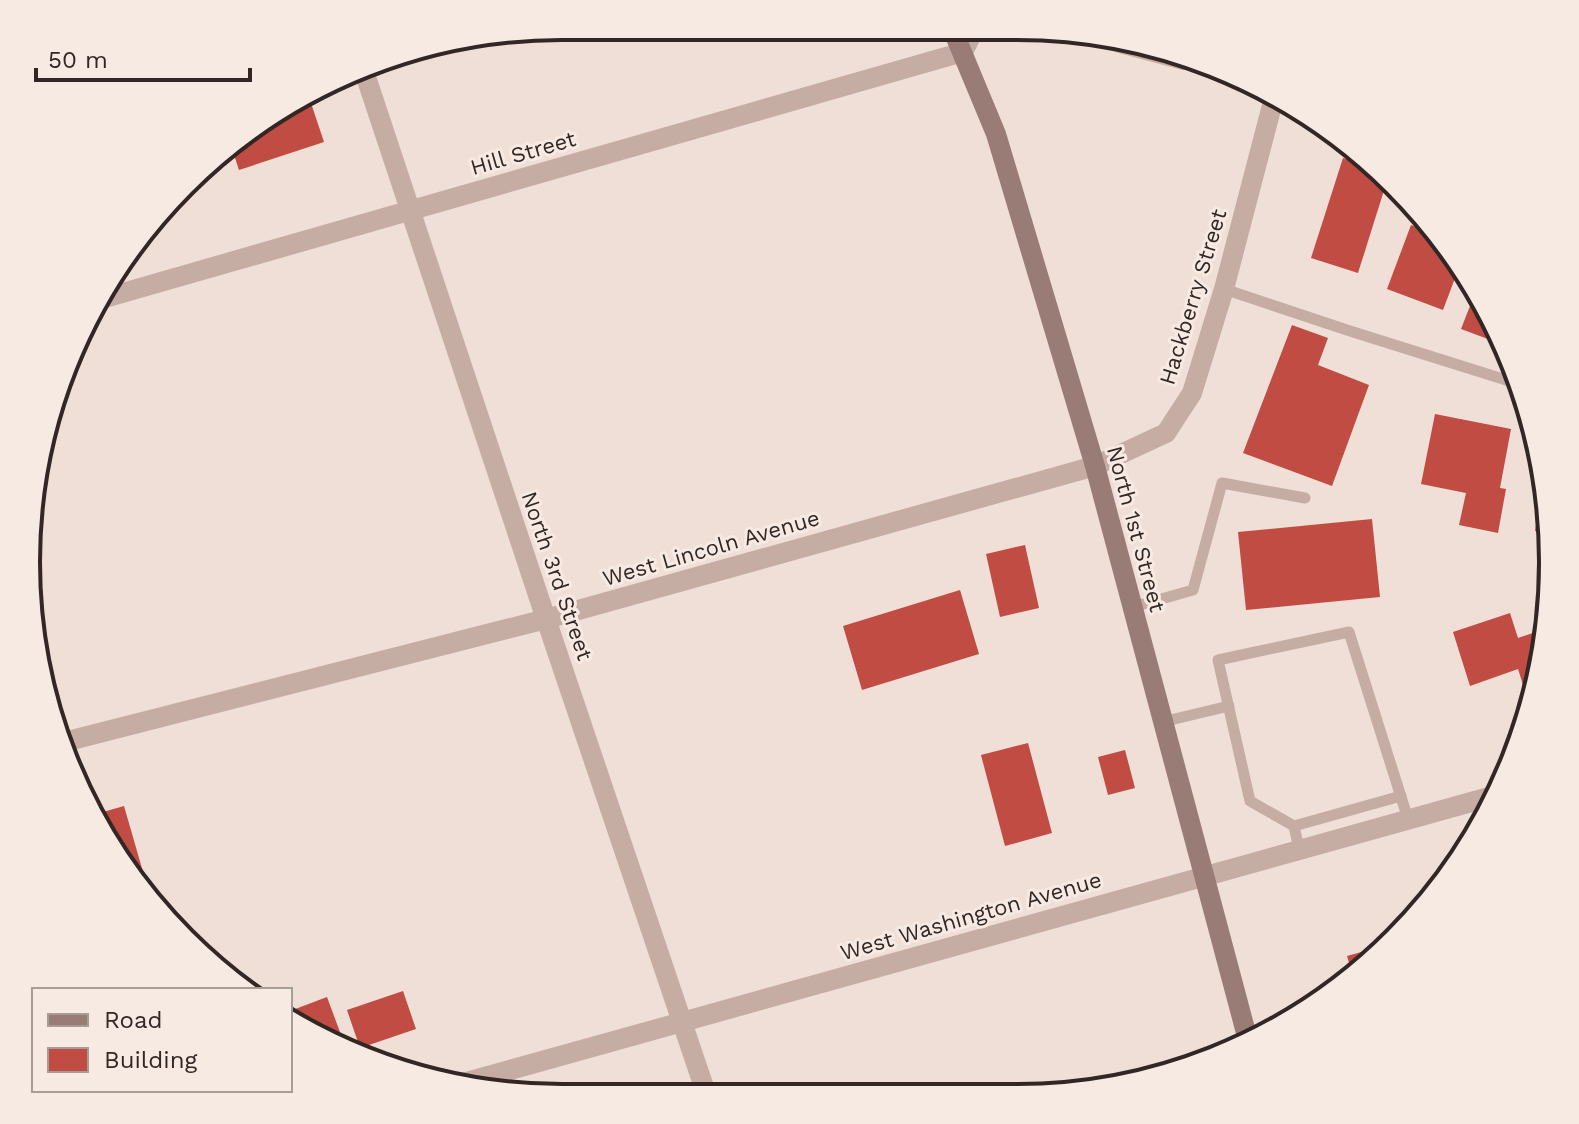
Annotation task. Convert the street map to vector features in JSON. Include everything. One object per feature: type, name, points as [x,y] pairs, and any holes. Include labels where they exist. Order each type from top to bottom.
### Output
[{"type":"main road","name":"North 1st Street","points":[[963,40],[996,134],[1095,466],[1245,1031]]},
{"type":"street","name":"Hill Street","points":[[113,296],[410,210],[960,40]]},
{"type":"street","name":"North 3rd Street","points":[[366,78],[703,1084]]},
{"type":"street","name":"Hackberry Street","points":[[1095,466],[1166,433],[1192,393],[1224,289],[1272,107]]},
{"type":"street","name":"West Lincoln Avenue","points":[[72,740],[546,619],[1095,466]]},
{"type":"street","name":"West Washington Avenue","points":[[482,1078],[1482,799]]},
{"type":"lane","points":[[1224,289],[1506,380]]},
{"type":"lane","points":[[1133,607],[1193,590],[1222,483],[1305,498]]},
{"type":"lane","points":[[1401,796],[1294,826],[1250,801],[1218,660],[1349,632],[1401,796],[1408,819]]},
{"type":"lane","points":[[1162,722],[1229,706]]},
{"type":"lane","points":[[1294,826],[1299,849]]},
{"type":"building","points":[[311,104],[324,142],[239,170],[234,156],[272,128]]},
{"type":"building","points":[[1343,158],[1349,160],[1384,191],[1358,273],[1311,258]]},
{"type":"building","points":[[1411,225],[1431,244],[1455,278],[1443,310],[1387,289]]},
{"type":"building","points":[[1471,304],[1489,339],[1461,329]]},
{"type":"building","points":[[1292,325],[1328,338],[1318,365],[1369,385],[1332,486],[1243,453]]},
{"type":"building","points":[[1435,414],[1511,429],[1500,488],[1506,489],[1498,533],[1459,525],[1466,493],[1421,484]]},
{"type":"building","points":[[1372,519],[1380,597],[1246,610],[1238,532]]},
{"type":"building","points":[[1025,545],[1039,608],[1000,617],[986,554]]},
{"type":"building","points":[[960,590],[979,654],[862,690],[843,626]]},
{"type":"building","points":[[1510,613],[1518,638],[1535,632],[1524,687],[1518,669],[1470,686],[1453,632]]},
{"type":"building","points":[[1028,743],[1052,833],[1005,846],[981,755]]},
{"type":"building","points":[[1125,750],[1135,788],[1108,795],[1098,757]]},
{"type":"building","points":[[124,806],[144,874],[128,852],[104,812]]},
{"type":"building","points":[[1364,951],[1349,964],[1347,956]]},
{"type":"building","points":[[403,991],[416,1029],[367,1046],[358,1042],[347,1010]]},
{"type":"building","points":[[327,997],[341,1034],[331,1030],[294,1010]]}]
